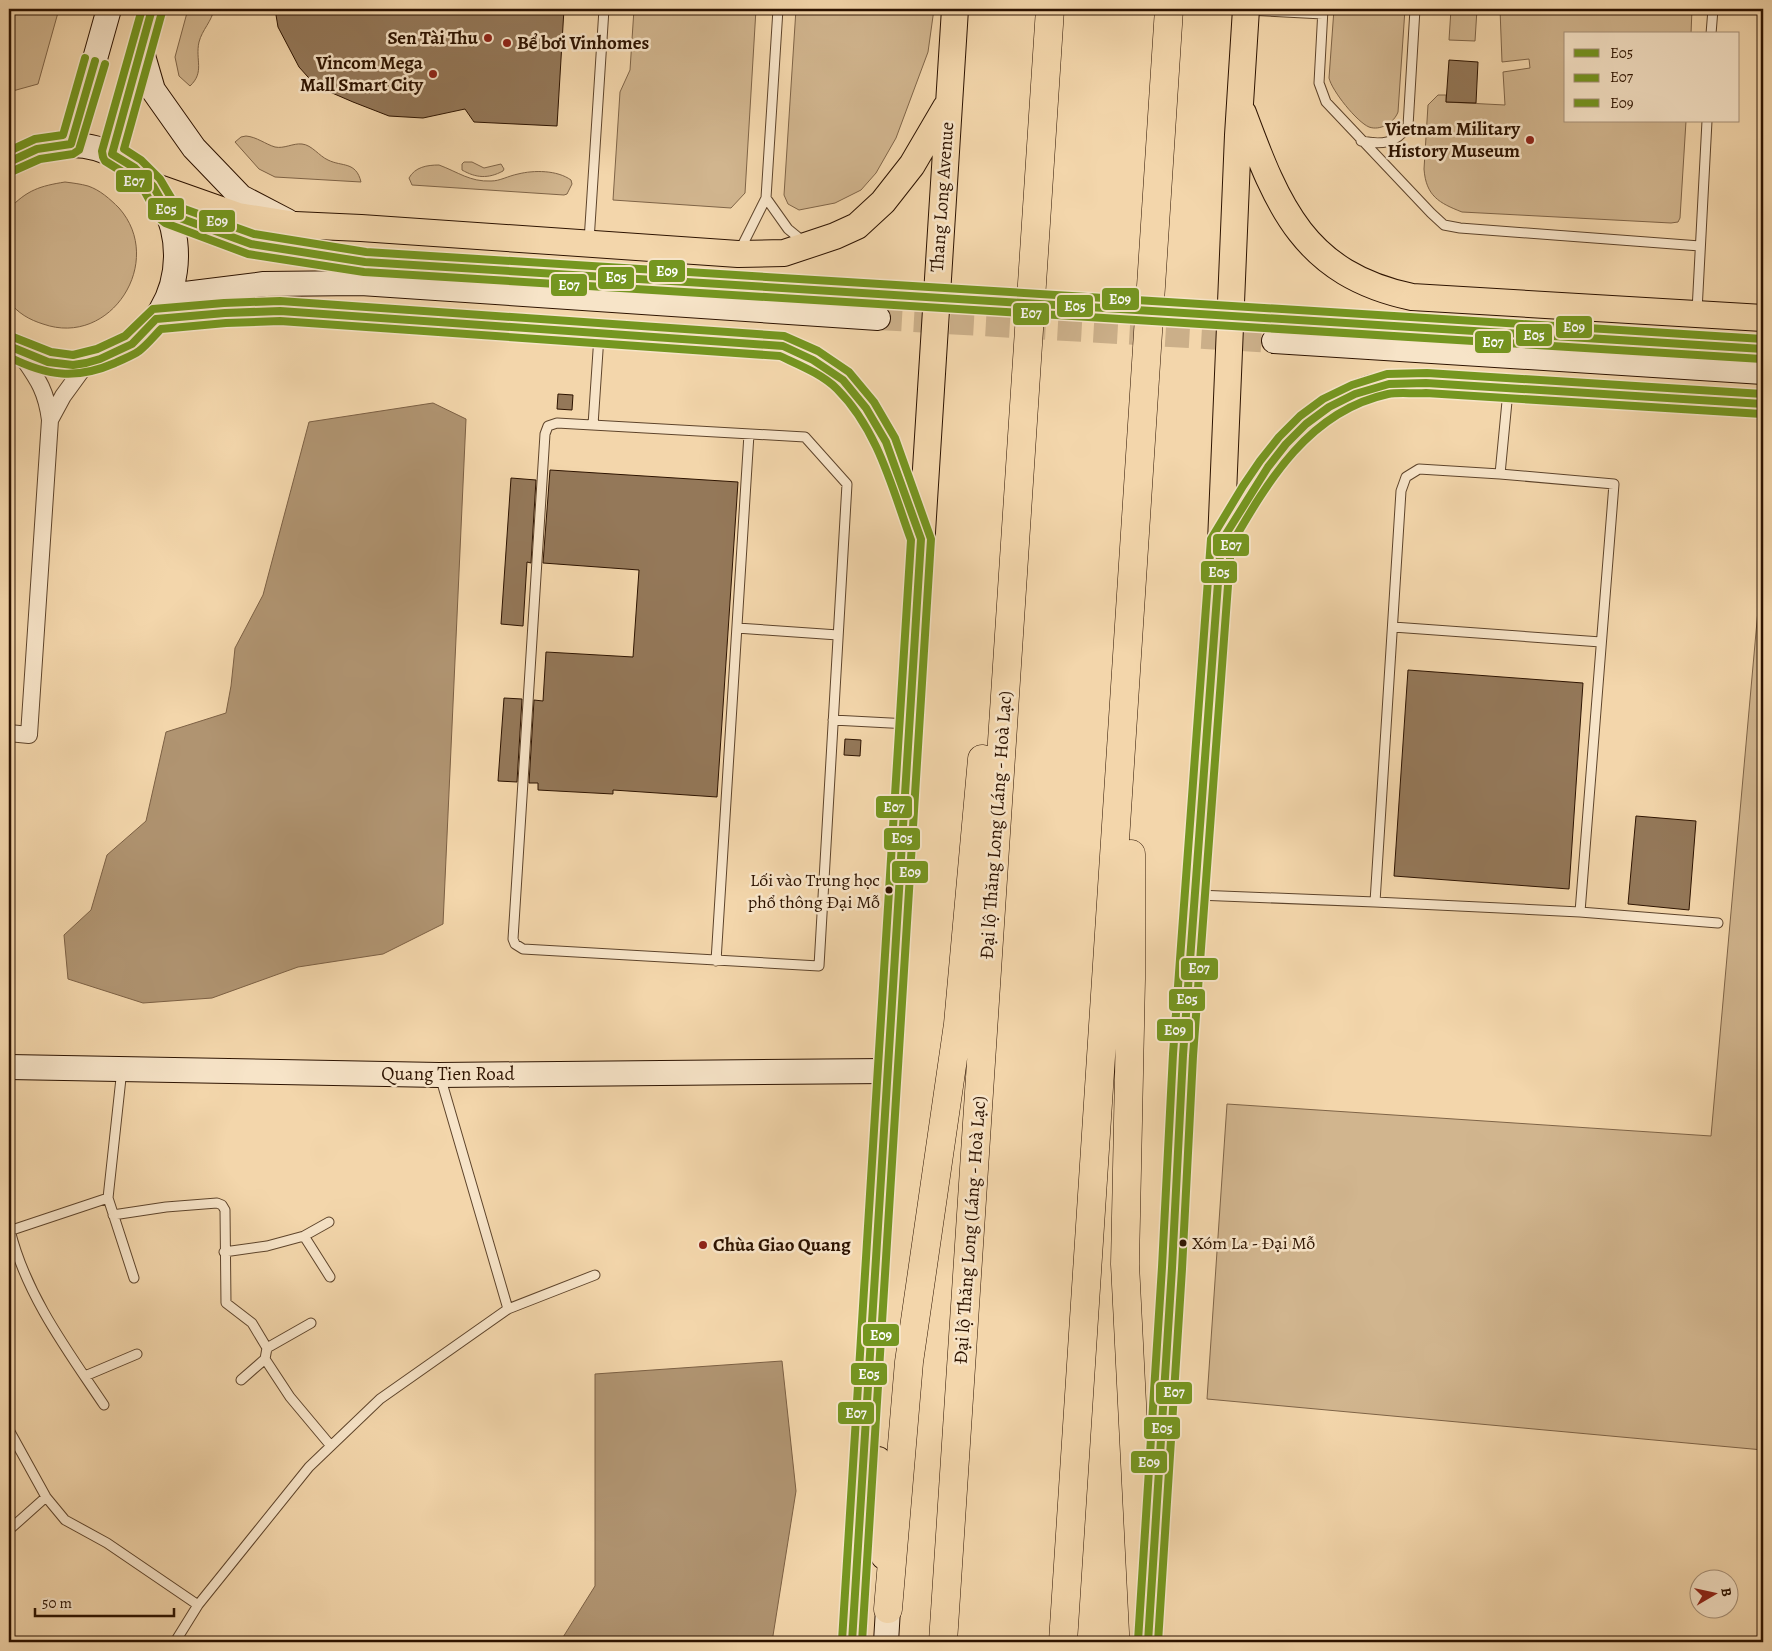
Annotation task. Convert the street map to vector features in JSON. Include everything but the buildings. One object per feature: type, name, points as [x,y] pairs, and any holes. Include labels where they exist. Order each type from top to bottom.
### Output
[{"type":"highway","points":[[1034,9],[1029,82],[1037,202]]},
{"type":"highway","name":"Đại lộ Thăng Long (Láng - Hoà Lạc)","points":[[943,1642],[1050,9]]},
{"type":"highway","points":[[1063,1642],[1169,9]]},
{"type":"highway","points":[[1164,83],[1177,9]]},
{"type":"highway","points":[[888,1609],[909,1362],[958,1024],[993,636],[1024,395]]},
{"type":"highway","points":[[1139,468],[1146,608],[1131,843],[1131,979],[1124,1264],[1146,1642]]},
{"type":"main road","name":"Thang Long Avenue","points":[[852,1642],[871,1365],[887,1071],[955,9]]},
{"type":"main road","points":[[1146,1642],[1172,1268],[1183,1056],[1221,542],[1240,104],[1246,9]]},
{"type":"main road","points":[[1240,104],[1264,170],[1281,203],[1301,234],[1328,261],[1368,285],[1412,297],[1763,318]]},
{"type":"main road","points":[[153,186],[238,216],[295,225],[738,254],[784,252],[835,236],[857,226],[883,202],[912,165],[948,105]]},
{"type":"main road","points":[[156,319],[225,313],[280,311],[783,346],[812,360],[843,380],[871,417],[886,442],[921,539]]},
{"type":"main road","points":[[1221,542],[1250,492],[1280,451],[1311,420],[1328,406],[1342,398],[1386,384],[1426,383],[1763,404]]},
{"type":"main road","points":[[871,1365],[888,1609]]},
{"type":"street","points":[[71,144],[109,9]]},
{"type":"street","points":[[112,154],[152,9]]},
{"type":"street","points":[[141,49],[153,90],[194,148],[241,197],[295,225]]},
{"type":"street","points":[[9,162],[37,149],[71,144],[92,147],[112,154],[135,168],[153,186],[169,214],[176,241],[176,269],[169,296],[156,319],[132,344],[101,359],[87,363],[58,365],[33,359],[14,349]]},
{"type":"street","points":[[169,214],[251,244],[365,262],[880,293]]},
{"type":"street","points":[[169,296],[264,284],[361,284],[878,318]]},
{"type":"street","points":[[1763,349],[1275,330],[1763,372]]},
{"type":"street","points":[[9,733],[29,735],[50,420],[48,404],[42,385],[14,349]]},
{"type":"street","points":[[50,420],[63,396],[87,363]]},
{"type":"street","name":"Quang Tien Road","points":[[9,1066],[439,1075],[887,1071]]},
{"type":"street","points":[[886,1642],[888,1609]]},
{"type":"lane","points":[[589,243],[604,9]]},
{"type":"lane","points":[[738,254],[766,198],[778,9]]},
{"type":"lane","points":[[1246,9],[1323,11],[1319,84],[1326,102],[1444,225],[1460,228],[1700,246]]},
{"type":"lane","points":[[1361,140],[1377,144],[1392,140],[1402,135],[1408,126],[1415,9]]},
{"type":"lane","points":[[1712,32],[1713,9]]},
{"type":"lane","points":[[1697,314],[1707,122]]},
{"type":"lane","points":[[766,198],[788,229],[807,245]]},
{"type":"lane","points":[[593,425],[599,334]]},
{"type":"lane","points":[[1500,474],[1508,388]]},
{"type":"lane","points":[[552,424],[593,425],[805,437],[847,484],[819,966],[523,950],[515,944],[513,939],[546,434],[548,426],[552,424]]},
{"type":"lane","points":[[716,961],[749,434]]},
{"type":"lane","points":[[1375,902],[1401,492],[1406,477],[1419,469],[1614,484],[1580,912]]},
{"type":"lane","points":[[1393,627],[1601,642]]},
{"type":"lane","points":[[736,628],[838,635]]},
{"type":"lane","points":[[833,720],[909,724]]},
{"type":"lane","points":[[1195,895],[1580,912],[1718,923]]},
{"type":"lane","points":[[122,1069],[108,1198],[134,1278]]},
{"type":"lane","points":[[439,1075],[508,1309]]},
{"type":"lane","points":[[104,1405],[46,1317],[19,1262],[10,1231],[108,1198]]},
{"type":"lane","points":[[113,1215],[166,1207],[220,1204],[225,1210],[226,1303],[252,1323],[267,1348],[265,1359],[241,1380]]},
{"type":"lane","points":[[224,1252],[267,1246],[304,1236],[329,1222]]},
{"type":"lane","points":[[304,1236],[330,1277]]},
{"type":"lane","points":[[175,1642],[198,1605],[309,1467],[380,1399],[508,1309],[595,1275]]},
{"type":"lane","points":[[267,1348],[311,1323]]},
{"type":"lane","points":[[85,1376],[137,1354]]},
{"type":"lane","points":[[265,1359],[290,1397],[332,1446]]},
{"type":"lane","points":[[9,1430],[46,1497],[65,1520],[107,1543],[198,1605]]},
{"type":"lane","points":[[9,1530],[46,1497]]},
{"type":"shaded area","points":[[9,9],[59,9],[38,84],[9,92]]},
{"type":"shaded area","points":[[188,9],[214,9],[199,42],[197,76],[190,86],[179,76],[175,57]]},
{"type":"shaded area","points":[[634,9],[756,9],[745,193],[731,208],[613,200],[620,92],[630,70]]},
{"type":"shaded area","points":[[796,9],[934,9],[928,52],[896,138],[876,173],[861,190],[835,203],[799,210],[788,204],[784,195]]},
{"type":"shaded area","points":[[1334,9],[1405,9],[1398,112],[1390,123],[1382,127],[1369,127],[1358,119],[1331,84],[1329,78]]},
{"type":"shaded area","points":[[1451,9],[1477,9],[1475,41],[1449,40]]},
{"type":"shaded area","points":[[1500,9],[1692,9],[1691,32],[1564,32],[1564,122],[1686,122],[1680,218],[1678,222],[1462,212],[1440,202],[1431,192],[1425,178],[1428,105],[1438,95],[1446,95],[1446,102],[1505,105],[1503,72],[1530,68],[1529,59],[1502,62]]},
{"type":"shaded area","points":[[246,136],[275,147],[306,145],[328,160],[352,168],[359,175],[361,182],[275,177],[259,169],[235,142],[241,137]]},
{"type":"shaded area","points":[[464,162],[472,162],[484,168],[501,164],[504,169],[492,175],[477,176],[462,170]]},
{"type":"shaded area","points":[[439,165],[470,178],[484,181],[498,180],[524,173],[545,172],[559,174],[571,180],[572,184],[567,194],[564,195],[412,185],[409,178],[415,171],[426,166]]},
{"type":"shaded area","points":[[65,182],[92,188],[105,195],[116,205],[132,229],[137,252],[134,274],[124,295],[109,312],[90,323],[68,328],[43,324],[24,316],[9,301],[9,209],[22,197],[34,190]]},
{"type":"shaded area","points":[[433,403],[466,419],[443,924],[383,954],[298,967],[212,998],[143,1003],[68,979],[64,935],[91,910],[107,855],[146,821],[166,732],[226,713],[235,648],[263,595],[309,422]]},
{"type":"shaded area","points":[[1763,554],[1763,1450],[1207,1399],[1227,1104],[1711,1136]]},
{"type":"shaded area","points":[[782,1361],[796,1491],[772,1642],[560,1642],[595,1586],[595,1374]]},
{"type":"tunnel","points":[[880,293],[1276,319]]},
{"type":"tunnel","points":[[878,318],[1274,341]]},
{"type":"transit line","name":"E07","points":[[142,9],[102,151],[103,157],[105,161],[129,176],[145,192],[160,219],[165,223],[248,254],[364,272],[1762,359]]},
{"type":"transit line","name":"E05","points":[[152,9],[112,154],[135,168],[153,186],[169,214],[251,244],[365,262],[1763,349]]},
{"type":"transit line","name":"E09","points":[[162,12],[124,149],[141,160],[160,179],[176,206],[254,234],[366,252],[1763,339]]},
{"type":"transit line","name":"E09","points":[[9,151],[35,139],[63,135],[85,58]]},
{"type":"transit line","name":"E05","points":[[9,162],[37,149],[71,144],[95,61]]},
{"type":"transit line","name":"E07","points":[[13,171],[40,159],[73,154],[79,150],[105,64]]},
{"type":"transit line","name":"E09","points":[[13,337],[51,352],[73,355],[97,349],[125,336],[153,309],[224,303],[280,301],[784,336],[818,351],[849,372],[874,402],[895,438],[931,539],[862,1642]]},
{"type":"transit line","name":"E05","points":[[9,346],[48,362],[73,365],[100,359],[132,344],[156,319],[225,313],[280,311],[783,346],[813,360],[843,380],[866,408],[886,442],[921,539],[852,1642]]},
{"type":"transit line","name":"E07","points":[[9,357],[49,372],[74,374],[101,368],[136,353],[161,329],[226,323],[280,321],[780,356],[810,370],[831,384],[851,405],[863,423],[882,460],[911,540],[842,1641]]},
{"type":"transit line","name":"E09","points":[[1138,1641],[1162,1267],[1173,1054],[1211,539],[1260,461],[1279,437],[1300,416],[1323,399],[1352,385],[1387,374],[1427,373],[1763,394]]},
{"type":"transit line","name":"E05","points":[[1148,1642],[1172,1268],[1183,1055],[1221,542],[1268,467],[1286,444],[1306,424],[1329,407],[1355,394],[1389,384],[1426,383],[1763,404]]},
{"type":"transit line","name":"E07","points":[[1158,1642],[1182,1269],[1193,1056],[1231,545],[1276,474],[1313,432],[1335,416],[1360,403],[1388,394],[1426,393],[1762,414]]},
{"type":"place","name":"Sen Tài Thu","points":[[488,38]]},
{"type":"place","name":"Bể bơi Vinhomes","points":[[507,43]]},
{"type":"place","name":"Vincom Mega Mall Smart City","points":[[433,74]]},
{"type":"place","name":"Vietnam Military History Museum","points":[[1530,140]]},
{"type":"place","name":"Lối vào Trung học phổ thông Đại Mỗ","points":[[889,890]]},
{"type":"place","name":"Xóm La - Đại Mỗ","points":[[1183,1243]]},
{"type":"place","name":"Chùa Giao Quang","points":[[703,1245]]}]
